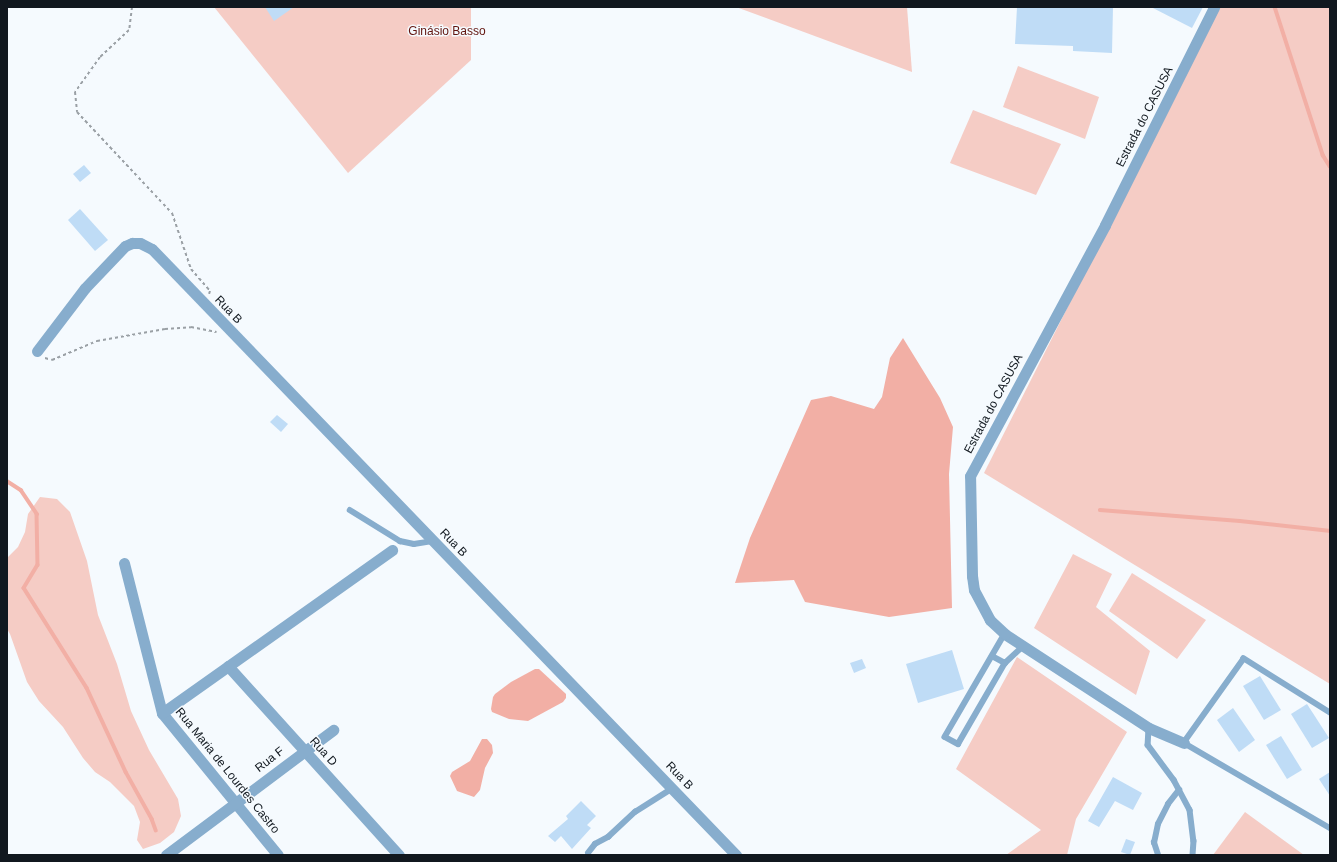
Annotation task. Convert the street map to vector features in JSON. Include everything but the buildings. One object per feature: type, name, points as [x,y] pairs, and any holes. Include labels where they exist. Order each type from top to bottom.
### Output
[{"type":"street","name":"Estrada do CASUSA","points":[[1184,743],[1149,728],[1005,634],[990,620],[974,590],[972,576],[970,476],[1105,225],[1214,7]]},
{"type":"street","name":"Rua B","points":[[37,351],[86,288],[125,246],[132,243],[140,243],[152,249],[736,855]]},
{"type":"street","points":[[162,712],[392,550]]},
{"type":"street","name":"Rua Maria de Lourdes Castro","points":[[124,563],[162,712],[278,855]]},
{"type":"street","name":"Rua D","points":[[228,666],[399,855]]},
{"type":"street","name":"Rua F","points":[[166,855],[333,730]]},
{"type":"lane","points":[[350,510],[400,540],[414,544],[432,541]]},
{"type":"lane","points":[[1005,634],[945,737],[958,744],[1005,663],[1023,646]]},
{"type":"lane","points":[[992,656],[1005,663]]},
{"type":"lane","points":[[1330,713],[1244,659],[1184,743],[1330,828]]},
{"type":"lane","points":[[1149,728],[1148,745],[1179,790],[1190,810],[1194,841],[1193,855]]},
{"type":"lane","points":[[588,853],[595,844],[608,837],[634,812],[672,788]]},
{"type":"lane","points":[[1158,855],[1154,843],[1158,824],[1168,804],[1179,790]]},
{"type":"path","points":[[132,7],[129,30],[100,57],[75,92],[77,112],[172,213],[191,269],[210,291],[208,307]]},
{"type":"path","points":[[37,351],[47,359],[52,360],[97,341],[165,329],[191,327],[234,334]]},
{"type":"green space","name":"Ginásio Basso","points":[[214,7],[471,7],[471,60],[348,173]]},
{"type":"green space","points":[[736,7],[907,7],[912,72]]},
{"type":"green space","points":[[1219,7],[1330,7],[1330,684],[984,473]]},
{"type":"green space","points":[[1018,66],[1099,97],[1085,139],[1003,107]]},
{"type":"green space","points":[[973,110],[1061,144],[1036,195],[950,163]]},
{"type":"green space","points":[[40,497],[57,499],[70,512],[87,561],[98,615],[117,664],[131,711],[149,750],[178,799],[181,816],[174,832],[160,843],[143,849],[137,840],[140,822],[134,806],[110,782],[95,772],[83,758],[63,727],[39,701],[27,682],[7,629],[7,558],[18,547],[25,532],[28,514]]},
{"type":"green space","points":[[1073,554],[1112,574],[1096,607],[1150,651],[1136,695],[1034,628]]},
{"type":"green space","points":[[1132,573],[1206,620],[1177,659],[1109,611]]},
{"type":"green space","points":[[1017,657],[1127,732],[1076,819],[1067,855],[1006,855],[1041,830],[956,769]]},
{"type":"green space","points":[[1245,812],[1304,855],[1213,855]]},
{"type":"shaded area","points":[[903,338],[940,398],[953,427],[949,474],[952,608],[889,617],[805,602],[794,580],[735,583],[750,538],[811,400],[831,396],[874,409],[882,397],[890,358]]},
{"type":"shaded area","points":[[535,669],[539,669],[566,694],[566,698],[563,702],[528,721],[509,719],[492,712],[493,697],[495,694],[511,682]]},
{"type":"shaded area","points":[[482,739],[487,739],[492,745],[493,753],[485,768],[480,790],[474,797],[457,791],[450,776],[452,772],[470,761]]},
{"type":"waterway","points":[[1275,7],[1323,155],[1330,166]]},
{"type":"waterway","points":[[7,481],[21,490],[37,514],[38,565],[24,588],[87,688],[126,772],[152,819],[156,830]]},
{"type":"waterway","points":[[1100,510],[1240,521],[1330,531]]}]
